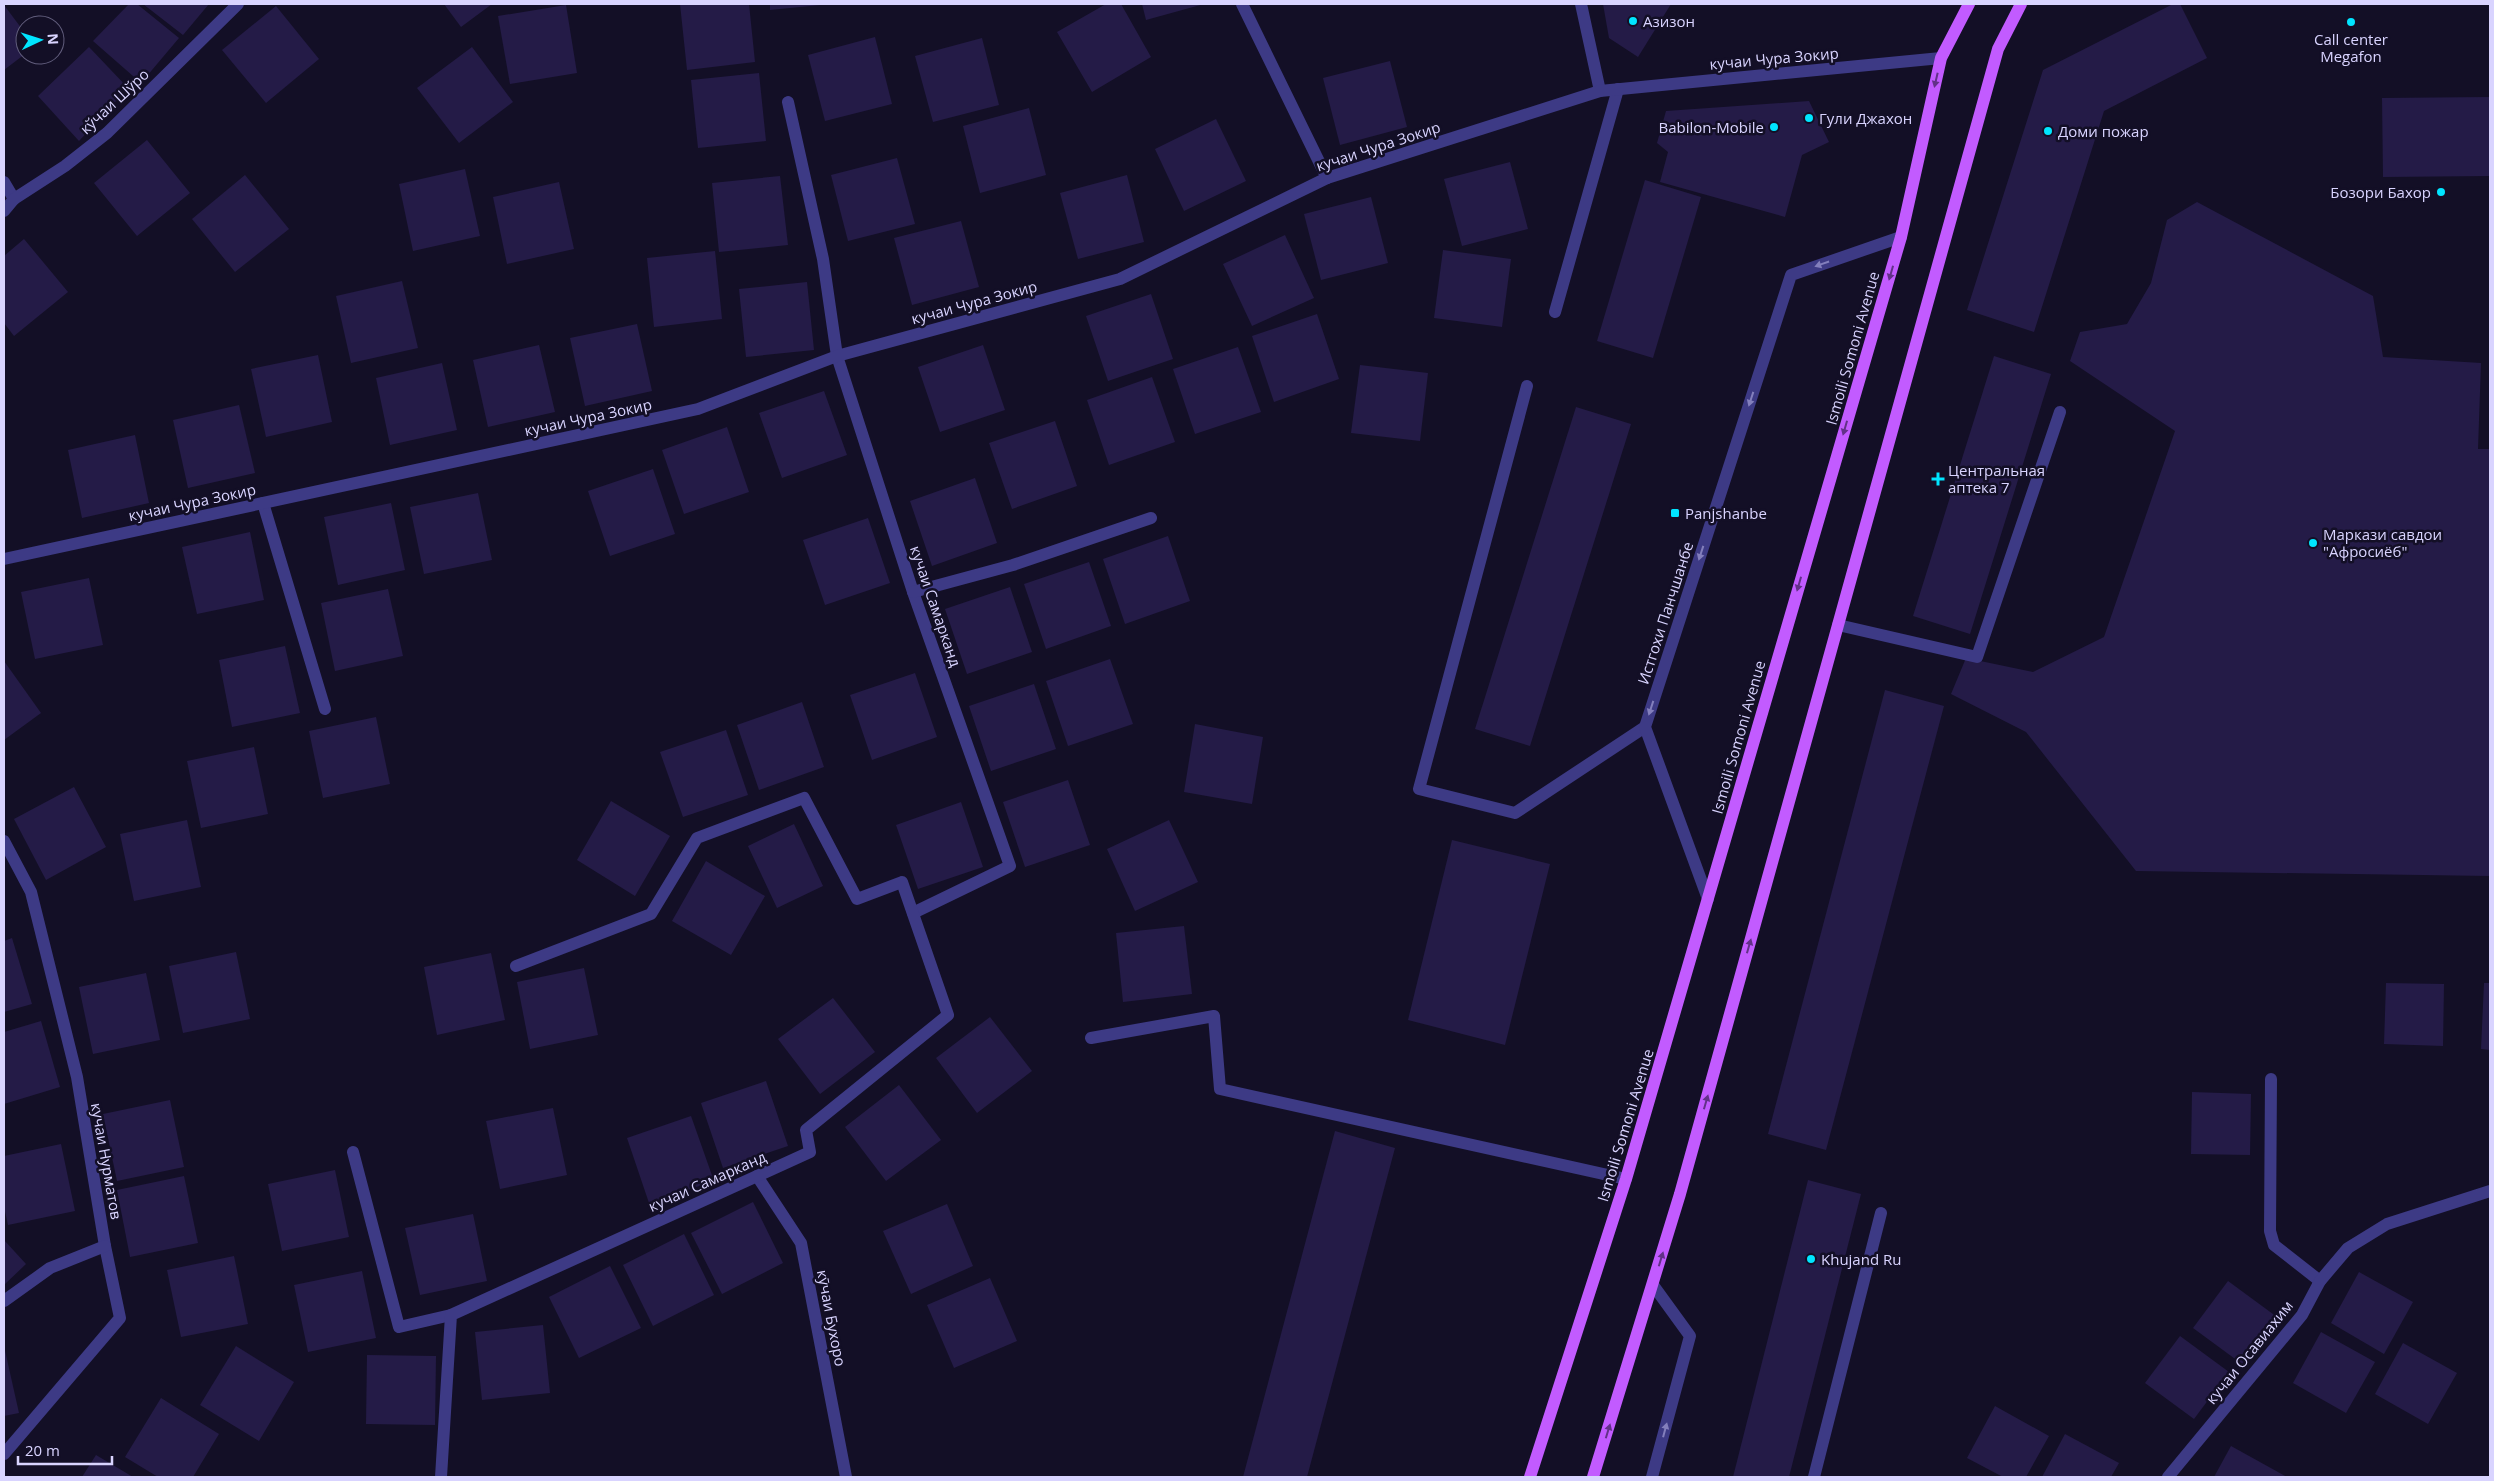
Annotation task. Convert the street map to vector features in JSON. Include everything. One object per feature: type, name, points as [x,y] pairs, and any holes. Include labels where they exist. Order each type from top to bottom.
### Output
[{"type":"main road","name":"Ismoili Somoni Avenue","points":[[1530,1477],[1626,1179],[1901,237],[1941,58],[1969,4]]},
{"type":"main road","points":[[1593,1477],[1680,1194],[1998,49],[2021,4]]},
{"type":"street","name":"кўчаи Шўро","points":[[4,211],[14,199],[65,166],[106,133],[238,4]]},
{"type":"street","points":[[1242,4],[1327,178]]},
{"type":"street","points":[[1581,4],[1600,91]]},
{"type":"street","name":"кучаи Чура Зокир","points":[[4,559],[698,410],[837,356],[1120,279],[1327,178],[1600,91],[1941,58]]},
{"type":"street","points":[[1555,312],[1618,89]]},
{"type":"street","name":"кучаи Самарканд","points":[[788,102],[823,259],[837,356],[913,592],[1010,866],[913,913]]},
{"type":"street","points":[[4,182],[14,199]]},
{"type":"street","name":"Истгохи Панчшанбе","points":[[1645,727],[1791,275],[1901,237]]},
{"type":"street","points":[[1527,386],[1419,789],[1515,813],[1645,727],[1708,899]]},
{"type":"street","points":[[1838,625],[1977,657],[2060,412]]},
{"type":"street","points":[[264,503],[325,709]]},
{"type":"street","points":[[913,592],[1013,565],[1151,518]]},
{"type":"street","name":"кучаи Самарканд","points":[[353,1152],[399,1327],[451,1315],[810,1152],[806,1130],[948,1015],[902,882],[857,899],[804,798],[697,838],[651,914],[516,966]]},
{"type":"street","name":"кучаи Нурматов","points":[[4,841],[31,892],[76,1077],[105,1246],[120,1318],[4,1454]]},
{"type":"street","points":[[1091,1038],[1214,1016],[1220,1088],[1626,1179]]},
{"type":"street","points":[[2271,1079],[2272,1238],[2274,1245],[2285,1256],[2320,1281]]},
{"type":"street","name":"кӯчаи Бухоро","points":[[757,1176],[801,1243],[846,1477]]},
{"type":"street","name":"кучаи Осавиахим","points":[[2168,1477],[2302,1316],[2320,1281],[2348,1248],[2387,1224],[2490,1190]]},
{"type":"street","points":[[1814,1477],[1881,1213]]},
{"type":"street","points":[[4,1301],[50,1268],[105,1246]]},
{"type":"street","points":[[1652,1477],[1690,1336],[1653,1284]]},
{"type":"street","points":[[441,1477],[451,1315]]},
{"type":"building","points":[[129,4],[137,4],[179,38],[141,83],[93,41]]},
{"type":"building","points":[[143,4],[209,4],[183,35]]},
{"type":"building","points":[[444,4],[492,4],[461,27]]},
{"type":"building","points":[[680,4],[749,4],[755,62],[687,70]]},
{"type":"building","points":[[770,4],[820,4],[820,5],[770,10]]},
{"type":"building","points":[[1106,4],[1121,4],[1151,57],[1092,92],[1057,32]]},
{"type":"building","points":[[1142,4],[1204,4],[1146,20]]},
{"type":"building","name":"Азизон","points":[[1603,4],[1671,4],[1638,57],[1609,38]]},
{"type":"building","points":[[2173,4],[2180,4],[2207,58],[2104,111],[2034,332],[1967,310],[2043,70]]},
{"type":"building","points":[[4,5],[15,20],[15,62],[4,70]]},
{"type":"building","points":[[566,5],[577,73],[510,84],[498,16]]},
{"type":"building","points":[[276,6],[319,59],[266,103],[222,50]]},
{"type":"building","points":[[875,37],[892,104],[825,121],[808,55]]},
{"type":"building","points":[[982,38],[999,105],[933,122],[915,56]]},
{"type":"building","points":[[89,47],[128,88],[79,141],[38,96]]},
{"type":"building","points":[[472,47],[513,102],[459,143],[417,88]]},
{"type":"building","points":[[1390,61],[1407,127],[1340,145],[1323,78]]},
{"type":"building","points":[[759,73],[766,141],[698,148],[691,80]]},
{"type":"building","points":[[2490,97],[2490,176],[2383,177],[2382,98]]},
{"type":"building","points":[[1809,101],[1829,142],[1802,155],[1785,217],[1660,182],[1668,152],[1657,143],[1666,111]]},
{"type":"building","points":[[1029,108],[1046,175],[980,193],[963,126]]},
{"type":"building","points":[[1216,119],[1246,181],[1184,211],[1155,149]]},
{"type":"building","points":[[147,140],[190,193],[137,236],[94,183]]},
{"type":"building","points":[[897,158],[915,224],[848,241],[831,175]]},
{"type":"building","points":[[1510,162],[1528,229],[1462,246],[1444,179]]},
{"type":"building","points":[[465,169],[480,236],[413,251],[399,184]]},
{"type":"building","points":[[245,175],[289,229],[235,272],[192,219]]},
{"type":"building","points":[[1127,175],[1144,242],[1078,259],[1060,193]]},
{"type":"building","points":[[780,176],[788,245],[719,252],[712,183]]},
{"type":"building","points":[[1645,180],[1701,197],[1653,358],[1597,341]]},
{"type":"building","points":[[559,182],[574,249],[507,264],[493,197]]},
{"type":"building","points":[[1371,197],[1388,263],[1321,280],[1304,214]]},
{"type":"building","name":"Маркази савдои \"Афросиёб\"","points":[[2197,202],[2373,296],[2383,357],[2481,363],[2478,449],[2490,449],[2490,876],[2136,871],[2026,732],[1951,694],[1966,658],[2033,672],[2104,637],[2175,431],[2070,361],[2080,332],[2127,324],[2151,283],[2167,220]]},
{"type":"building","points":[[961,221],[979,287],[912,305],[894,238]]},
{"type":"building","points":[[1285,235],[1314,298],[1252,326],[1223,264]]},
{"type":"building","points":[[24,239],[68,292],[14,336],[4,323],[4,256]]},
{"type":"building","points":[[1443,250],[1511,259],[1502,327],[1434,318]]},
{"type":"building","points":[[715,251],[722,319],[654,327],[647,258]]},
{"type":"building","points":[[402,281],[418,348],[351,363],[336,296]]},
{"type":"building","points":[[807,282],[814,350],[746,357],[739,289]]},
{"type":"building","points":[[1151,294],[1173,359],[1108,381],[1086,316]]},
{"type":"building","points":[[1317,314],[1339,379],[1274,402],[1252,336]]},
{"type":"building","points":[[637,324],[652,391],[585,406],[570,338]]},
{"type":"building","points":[[539,345],[555,412],[488,427],[473,360]]},
{"type":"building","points":[[983,345],[1005,410],[940,432],[918,367]]},
{"type":"building","points":[[1238,347],[1261,412],[1195,434],[1173,369]]},
{"type":"building","points":[[318,355],[332,422],[266,437],[251,369]]},
{"type":"building","points":[[1994,356],[2051,374],[1970,634],[1913,616]]},
{"type":"building","points":[[442,363],[457,430],[390,445],[376,378]]},
{"type":"building","points":[[1360,365],[1428,373],[1420,441],[1351,433]]},
{"type":"building","points":[[1152,377],[1175,442],[1109,465],[1087,400]]},
{"type":"building","points":[[824,391],[847,455],[782,478],[759,413]]},
{"type":"building","points":[[239,405],[255,473],[188,488],[173,420]]},
{"type":"building","points":[[1576,407],[1631,424],[1530,746],[1475,729]]},
{"type":"building","points":[[1055,421],[1077,486],[1012,509],[989,443]]},
{"type":"building","points":[[727,427],[749,492],[684,514],[662,450]]},
{"type":"building","points":[[135,435],[149,503],[82,518],[68,450]]},
{"type":"building","points":[[653,469],[675,534],[610,556],[588,491]]},
{"type":"building","points":[[975,478],[997,543],[932,566],[910,501]]},
{"type":"building","points":[[478,493],[492,560],[424,574],[410,507]]},
{"type":"building","points":[[391,503],[405,570],[338,585],[324,517]]},
{"type":"building","points":[[868,518],[890,583],[825,605],[803,540]]},
{"type":"building","points":[[250,532],[264,600],[197,614],[182,547]]},
{"type":"building","points":[[1168,536],[1190,601],[1125,624],[1103,559]]},
{"type":"building","points":[[1089,562],[1111,626],[1046,649],[1024,584]]},
{"type":"building","points":[[89,578],[103,645],[35,659],[21,592]]},
{"type":"building","points":[[1010,587],[1032,652],[967,674],[945,609]]},
{"type":"building","points":[[388,589],[403,656],[335,671],[321,603]]},
{"type":"building","points":[[285,646],[300,713],[232,727],[219,660]]},
{"type":"building","points":[[1110,659],[1133,724],[1068,746],[1046,681]]},
{"type":"building","points":[[4,661],[41,713],[4,740]]},
{"type":"building","points":[[915,673],[937,737],[872,760],[850,695]]},
{"type":"building","points":[[1034,684],[1056,749],[991,771],[969,706]]},
{"type":"building","points":[[1885,690],[1944,706],[1826,1150],[1768,1134]]},
{"type":"building","points":[[802,702],[824,767],[759,790],[737,725]]},
{"type":"building","points":[[376,717],[390,784],[323,798],[309,731]]},
{"type":"building","points":[[1195,724],[1263,737],[1252,804],[1184,792]]},
{"type":"building","points":[[726,730],[748,795],[683,817],[660,752]]},
{"type":"building","points":[[254,747],[268,814],[201,828],[187,761]]},
{"type":"building","points":[[1068,780],[1090,845],[1025,867],[1003,802]]},
{"type":"building","points":[[74,787],[106,847],[46,880],[14,819]]},
{"type":"building","points":[[611,801],[670,836],[635,896],[577,860]]},
{"type":"building","points":[[961,802],[983,867],[918,889],[896,825]]},
{"type":"building","points":[[187,820],[201,887],[134,901],[120,834]]},
{"type":"building","points":[[1169,820],[1198,882],[1135,911],[1107,849]]},
{"type":"building","points":[[794,824],[823,886],[777,908],[748,846]]},
{"type":"building","points":[[1452,840],[1550,864],[1505,1045],[1408,1020]]},
{"type":"building","points":[[706,861],[765,896],[731,955],[672,921]]},
{"type":"building","points":[[1184,926],[1192,994],[1123,1002],[1116,933]]},
{"type":"building","points":[[12,938],[32,1004],[4,1012],[4,941]]},
{"type":"building","points":[[236,952],[250,1019],[183,1033],[169,966]]},
{"type":"building","points":[[491,953],[505,1020],[437,1035],[424,967]]},
{"type":"building","points":[[584,968],[598,1035],[530,1049],[517,982]]},
{"type":"building","points":[[146,973],[160,1040],[93,1054],[79,987]]},
{"type":"building","points":[[2386,983],[2444,984],[2443,1046],[2384,1044]]},
{"type":"building","points":[[2484,983],[2490,983],[2490,1050],[2481,1049]]},
{"type":"building","points":[[833,998],[875,1052],[820,1094],[778,1039]]},
{"type":"building","points":[[990,1017],[1032,1071],[977,1113],[936,1058]]},
{"type":"building","points":[[41,1021],[60,1087],[4,1104],[4,1032]]},
{"type":"building","points":[[766,1081],[788,1146],[723,1168],[701,1103]]},
{"type":"building","points":[[899,1085],[941,1140],[886,1181],[845,1127]]},
{"type":"building","points":[[2192,1092],[2251,1094],[2250,1155],[2191,1154]]},
{"type":"building","points":[[170,1100],[184,1167],[117,1181],[103,1114]]},
{"type":"building","points":[[553,1108],[567,1175],[500,1189],[486,1121]]},
{"type":"building","points":[[691,1116],[714,1181],[649,1203],[627,1138]]},
{"type":"building","points":[[1335,1131],[1395,1148],[1307,1477],[1243,1477]]},
{"type":"building","points":[[61,1144],[75,1211],[8,1225],[4,1207],[4,1156]]},
{"type":"building","points":[[335,1170],[349,1237],[282,1251],[268,1184]]},
{"type":"building","points":[[184,1176],[198,1243],[130,1257],[117,1190]]},
{"type":"building","points":[[1808,1180],[1861,1194],[1789,1477],[1733,1477]]},
{"type":"building","points":[[753,1202],[783,1263],[722,1294],[691,1233]]},
{"type":"building","points":[[947,1204],[973,1266],[911,1294],[883,1231]]},
{"type":"building","points":[[473,1214],[487,1281],[420,1295],[405,1228]]},
{"type":"building","points":[[684,1234],[714,1295],[653,1326],[623,1265]]},
{"type":"building","points":[[4,1240],[26,1264],[4,1285]]},
{"type":"building","points":[[234,1256],[248,1324],[181,1337],[167,1270]]},
{"type":"building","points":[[610,1266],[641,1328],[579,1358],[549,1297]]},
{"type":"building","points":[[362,1271],[376,1338],[308,1352],[294,1285]]},
{"type":"building","points":[[2359,1272],[2413,1302],[2384,1354],[2331,1323]]},
{"type":"building","points":[[990,1278],[1017,1341],[954,1368],[927,1305]]},
{"type":"building","points":[[2228,1281],[2277,1317],[2242,1364],[2193,1328]]},
{"type":"building","points":[[543,1325],[550,1393],[482,1400],[475,1332]]},
{"type":"building","points":[[2321,1332],[2375,1362],[2346,1413],[2293,1383]]},
{"type":"building","points":[[2180,1336],[2229,1372],[2194,1419],[2145,1383]]},
{"type":"building","points":[[2403,1343],[2457,1373],[2428,1424],[2375,1394]]},
{"type":"building","points":[[4,1346],[19,1413],[4,1416]]},
{"type":"building","points":[[236,1346],[294,1382],[259,1441],[200,1405]]},
{"type":"building","points":[[367,1355],[436,1356],[435,1425],[366,1424]]},
{"type":"building","points":[[161,1398],[219,1434],[193,1477],[158,1477],[125,1457]]},
{"type":"building","points":[[1995,1406],[2049,1436],[2026,1477],[2003,1477],[1967,1458]]},
{"type":"building","points":[[2065,1434],[2119,1463],[2111,1477],[2042,1477]]},
{"type":"building","points":[[2231,1446],[2287,1477],[2214,1477]]},
{"type":"building","points":[[96,1455],[133,1477],[82,1477]]},
{"type":"place","name":"Азизон","points":[[1633,21]]},
{"type":"place","name":"Call center Megafon","points":[[2351,22]]},
{"type":"place","name":"Гули Джахон","points":[[1809,118]]},
{"type":"place","name":"Babilon-Mobile","points":[[1774,127]]},
{"type":"place","name":"Доми пожар","points":[[2048,131]]},
{"type":"place","name":"Бозори Бахор","points":[[2441,192]]},
{"type":"place","name":"Центральная аптека 7","points":[[1938,479]]},
{"type":"place","name":"Panjshanbe","points":[[1675,513]]},
{"type":"place","name":"Маркази савдои \"Афросиёб\"","points":[[2313,543]]},
{"type":"place","name":"Khujand Ru","points":[[1811,1259]]}]
